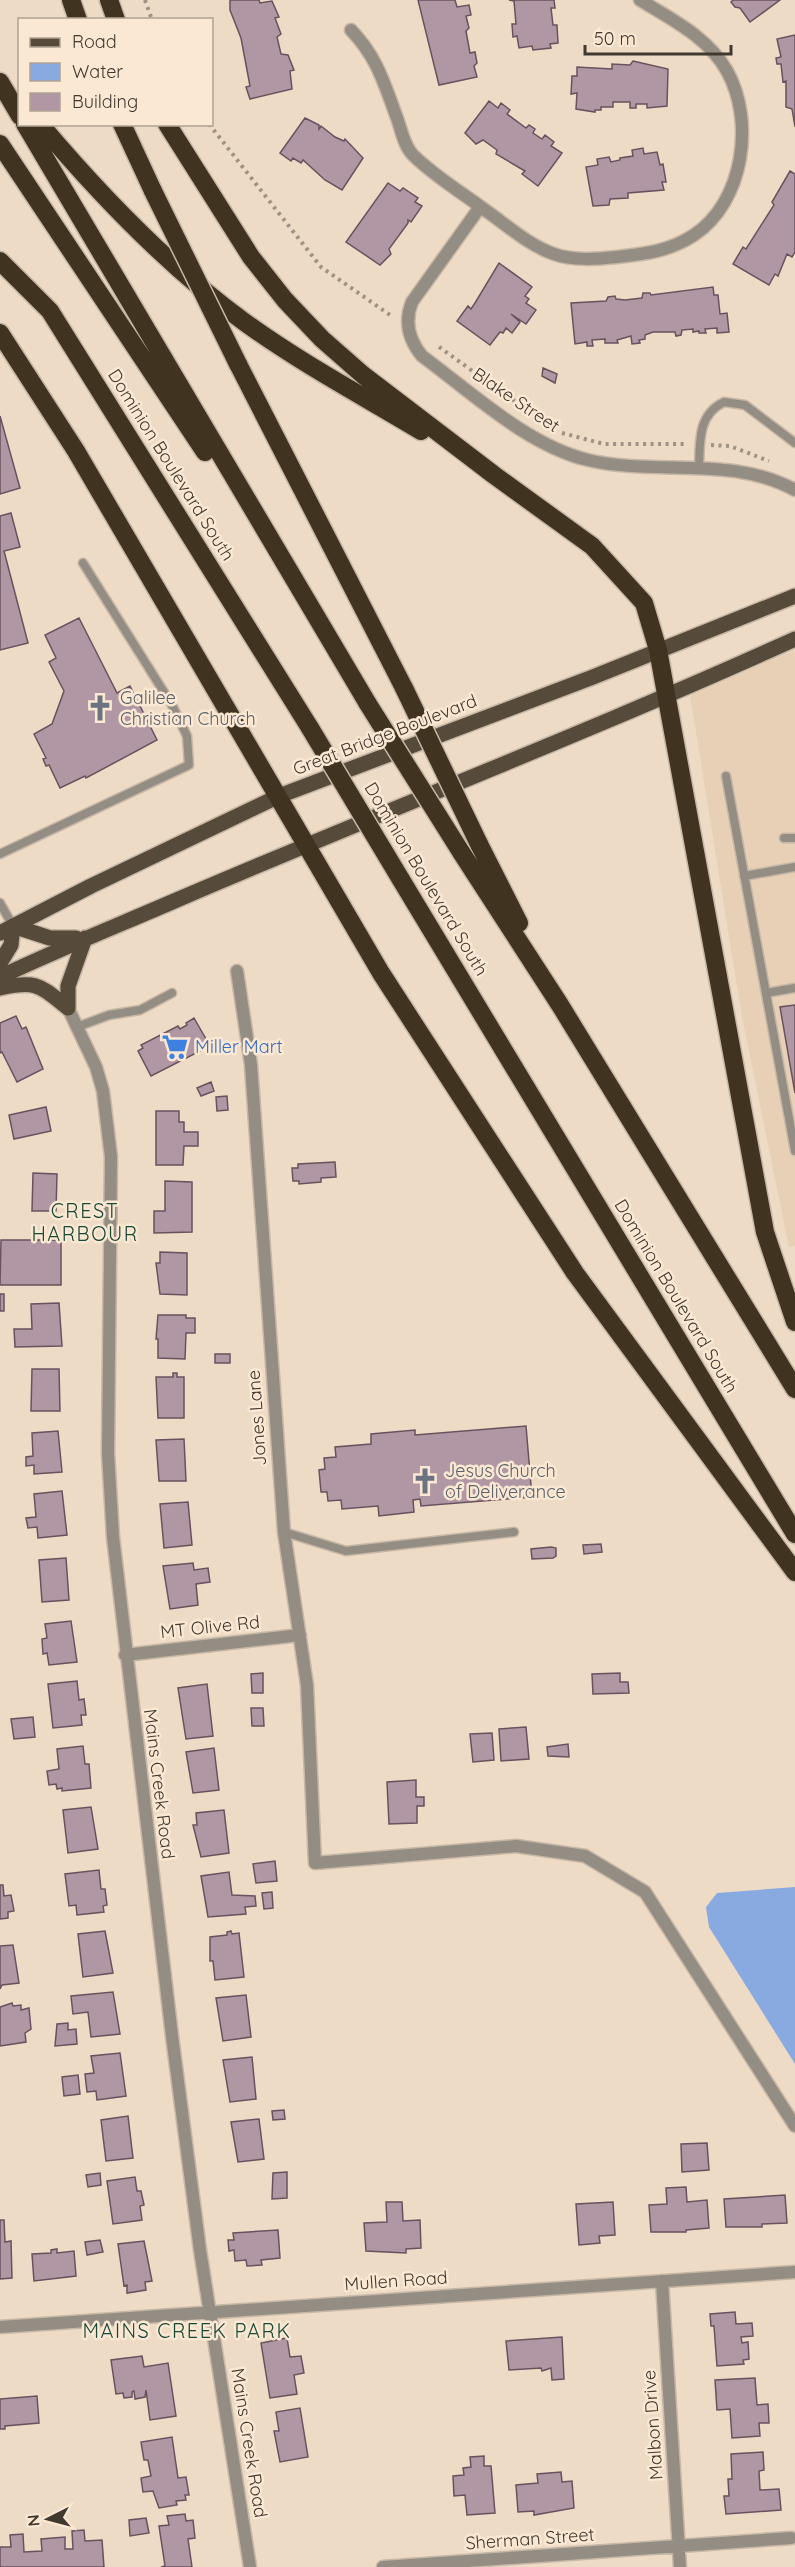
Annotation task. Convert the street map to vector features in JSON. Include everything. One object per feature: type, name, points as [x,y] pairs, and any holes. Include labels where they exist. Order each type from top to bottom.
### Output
[{"type":"highway","points":[[71,0],[77,18]]},
{"type":"highway","points":[[109,0],[115,18]]},
{"type":"highway","points":[[0,72],[18,95]]},
{"type":"highway","points":[[0,82],[18,113]]},
{"type":"highway","points":[[26,126],[336,652],[560,1005],[795,1389]]},
{"type":"highway","points":[[42,126],[93,187],[199,285],[242,320],[295,356],[494,475]]},
{"type":"highway","points":[[123,126],[238,363],[404,688],[560,1005]]},
{"type":"highway","points":[[168,126],[251,257],[285,300],[322,339],[363,375],[592,546],[644,603],[658,650],[765,1232],[795,1322]]},
{"type":"highway","points":[[0,144],[336,652]]},
{"type":"highway","name":"Dominion Boulevard South","points":[[0,261],[50,311],[310,728],[795,1534]]},
{"type":"highway","points":[[0,333],[76,451],[381,973],[575,1273],[795,1572]]},
{"type":"main road","name":"Great Bridge Boulevard","points":[[6,930],[186,839],[279,796],[795,596]]},
{"type":"main road","points":[[0,977],[305,844],[667,697],[795,639]]},
{"type":"main road","points":[[0,963],[11,945],[6,930],[50,939],[85,938]]},
{"type":"main road","points":[[68,1008],[68,986],[85,938]]},
{"type":"main road","points":[[0,988],[25,982],[41,987],[68,1008]]},
{"type":"street","points":[[351,30],[369,49],[376,63],[408,149],[449,184],[530,242],[553,254],[569,258],[604,258],[663,250],[695,235],[720,210],[740,160],[740,116],[735,88],[713,53],[692,32],[640,0]]},
{"type":"street","points":[[408,327],[408,311],[412,302],[480,207]]},
{"type":"street","name":"Blake Street","points":[[408,327],[411,341],[422,356],[547,445],[591,461],[699,469],[764,477],[795,490]]},
{"type":"street","name":"Jones Lane","points":[[237,971],[251,1065],[284,1532],[307,1685],[315,1863],[516,1846],[585,1856],[645,1892],[795,2126]]},
{"type":"street","name":"Mains Creek Road","points":[[68,1008],[96,1067],[103,1091],[111,1157],[108,1453],[112,1536],[171,2036],[210,2312],[250,2567]]},
{"type":"street","name":"MT Olive Rd","points":[[125,1655],[300,1635]]},
{"type":"street","name":"Mullen Road","points":[[0,2327],[795,2272]]},
{"type":"street","name":"Malbon Drive","points":[[662,2281],[680,2567]]},
{"type":"street","name":"Sherman Street","points":[[383,2567],[791,2538]]},
{"type":"lane","points":[[699,469],[704,422],[717,406],[731,402],[745,405],[795,443]]},
{"type":"lane","points":[[0,854],[189,765],[187,736],[172,705],[83,562]]},
{"type":"lane","points":[[726,776],[795,1151]]},
{"type":"lane","points":[[784,838],[795,838]]},
{"type":"lane","points":[[744,876],[795,867]]},
{"type":"lane","points":[[0,903],[6,930]]},
{"type":"lane","points":[[766,993],[795,988]]},
{"type":"lane","points":[[77,1027],[109,1016],[140,1010],[172,993]]},
{"type":"lane","points":[[284,1532],[346,1551],[514,1532]]},
{"type":"path","points":[[145,0],[151,18]]},
{"type":"path","points":[[211,126],[321,267],[408,327]]},
{"type":"path","points":[[436,345],[558,432],[604,444],[730,446],[774,463]]},
{"type":"shaded area","points":[[795,650],[795,1246],[789,1247],[742,1017],[690,695]]},
{"type":"water","points":[[795,1887],[795,2064],[709,1927],[706,1907],[717,1893]]},
{"type":"building","points":[[230,0],[259,0],[260,3],[272,1],[279,17],[275,18],[281,34],[277,37],[281,54],[288,55],[294,70],[290,71],[292,89],[250,99],[246,87],[250,86],[241,38],[230,10]]},
{"type":"building","points":[[418,0],[455,0],[457,7],[469,5],[471,15],[466,16],[469,28],[466,31],[470,53],[475,52],[477,63],[474,66],[477,77],[439,85]]},
{"type":"building","points":[[509,0],[554,0],[555,8],[551,8],[553,25],[557,25],[558,43],[550,44],[551,48],[533,50],[532,46],[519,48],[517,36],[513,37],[512,24],[516,24],[514,1]]},
{"type":"building","points":[[733,0],[780,0],[750,22],[740,8],[735,7],[731,2]]},
{"type":"building","points":[[795,35],[795,127],[792,109],[786,107],[786,81],[783,82],[781,64],[777,64],[776,58],[781,57],[777,39]]},
{"type":"building","points":[[633,61],[668,69],[667,106],[647,108],[647,104],[636,104],[636,108],[630,108],[630,102],[613,102],[613,107],[601,107],[601,110],[595,110],[595,112],[576,109],[577,93],[571,94],[572,76],[577,76],[577,67],[612,69],[612,64],[630,65]]},
{"type":"building","points":[[489,101],[498,108],[501,103],[510,110],[507,114],[526,128],[529,125],[535,129],[533,133],[542,139],[545,135],[554,142],[551,146],[562,153],[538,186],[522,174],[525,171],[496,154],[497,150],[483,140],[476,144],[465,133]]},
{"type":"building","points":[[305,118],[319,125],[319,129],[321,126],[335,137],[344,141],[345,139],[363,158],[342,190],[325,180],[303,160],[301,163],[293,158],[291,161],[280,153]]},
{"type":"building","points":[[643,148],[644,154],[657,152],[660,165],[663,164],[666,182],[662,182],[664,190],[628,193],[628,198],[610,199],[609,205],[593,206],[586,167],[598,165],[597,159],[609,157],[611,162],[633,156],[632,150]]},
{"type":"building","points":[[790,171],[795,174],[795,252],[792,257],[787,254],[778,276],[775,274],[769,285],[733,264],[743,247],[746,249],[774,205],[772,202]]},
{"type":"building","points":[[388,183],[400,191],[403,188],[418,198],[415,202],[422,206],[411,222],[408,220],[389,249],[391,254],[380,265],[346,242]]},
{"type":"building","points":[[499,263],[532,287],[525,296],[529,299],[526,303],[536,310],[526,324],[511,314],[520,322],[512,333],[506,328],[503,333],[500,332],[490,345],[457,321],[468,306],[471,309]]},
{"type":"building","points":[[713,287],[714,295],[718,295],[720,314],[727,313],[729,332],[717,333],[717,328],[705,329],[706,333],[699,333],[699,331],[693,332],[693,329],[682,330],[681,335],[676,336],[675,332],[653,332],[645,335],[645,339],[639,340],[640,343],[632,344],[631,336],[617,340],[618,343],[605,343],[605,339],[592,340],[593,346],[587,346],[587,342],[575,344],[571,303],[606,301],[608,297],[615,296],[616,299],[625,300],[642,298],[643,293],[651,295]]},
{"type":"building","points":[[543,368],[557,374],[555,383],[542,376]]},
{"type":"building","points":[[0,416],[20,488],[0,494]]},
{"type":"building","points":[[11,513],[20,547],[4,551],[28,643],[0,650],[0,516]]},
{"type":"building","name":"Galilee Christian Church","points":[[79,618],[117,693],[130,686],[157,740],[86,778],[85,776],[60,788],[49,765],[46,766],[43,759],[46,758],[34,734],[52,724],[64,691],[49,662],[56,658],[45,635]]},
{"type":"building","points":[[795,1005],[795,1093],[780,1007]]},
{"type":"building","points":[[16,1016],[22,1029],[26,1027],[43,1069],[17,1082],[2,1052],[0,1053],[0,1023]]},
{"type":"building","name":"Miller Mart","points":[[194,1018],[210,1046],[151,1076],[138,1051],[143,1048],[141,1045],[178,1026],[180,1029]]},
{"type":"building","points":[[211,1082],[214,1091],[201,1096],[197,1088]]},
{"type":"building","points":[[227,1096],[228,1110],[217,1111],[216,1097]]},
{"type":"building","points":[[46,1107],[51,1131],[14,1139],[9,1115]]},
{"type":"building","points":[[156,1111],[179,1111],[179,1122],[184,1122],[184,1132],[198,1132],[198,1146],[184,1146],[183,1165],[156,1165]]},
{"type":"building","points":[[335,1162],[336,1177],[321,1178],[321,1182],[299,1184],[299,1181],[293,1181],[292,1168],[298,1168],[298,1164]]},
{"type":"building","points":[[33,1173],[57,1174],[56,1211],[32,1211]]},
{"type":"building","points":[[165,1181],[192,1182],[192,1232],[154,1233],[154,1211],[165,1211]]},
{"type":"building","points":[[1,1240],[61,1240],[61,1285],[0,1285]]},
{"type":"building","points":[[160,1252],[187,1253],[187,1295],[160,1294],[156,1263],[160,1263]]},
{"type":"building","points":[[0,1294],[4,1294],[4,1311],[0,1311]]},
{"type":"building","points":[[59,1303],[62,1346],[15,1347],[14,1329],[32,1329],[31,1304]]},
{"type":"building","points":[[158,1315],[186,1315],[186,1318],[195,1318],[195,1333],[186,1333],[185,1359],[158,1358],[158,1339],[156,1339]]},
{"type":"building","points":[[215,1354],[230,1354],[230,1363],[215,1363]]},
{"type":"building","points":[[32,1369],[59,1369],[60,1411],[31,1411]]},
{"type":"building","points":[[173,1373],[177,1373],[177,1377],[184,1377],[184,1418],[158,1418],[156,1377],[173,1377]]},
{"type":"building","name":"Jesus Church of Deliverance","points":[[526,1426],[532,1497],[421,1506],[420,1499],[413,1500],[414,1512],[379,1516],[378,1506],[342,1509],[341,1500],[328,1501],[327,1492],[321,1492],[319,1470],[325,1469],[324,1458],[336,1457],[335,1447],[371,1444],[371,1434],[415,1430],[415,1435]]},
{"type":"building","points":[[58,1431],[62,1472],[34,1474],[34,1465],[26,1466],[26,1457],[33,1456],[32,1433]]},
{"type":"building","points":[[184,1439],[186,1481],[159,1481],[156,1440]]},
{"type":"building","points":[[62,1491],[67,1535],[38,1538],[37,1527],[28,1528],[26,1518],[36,1517],[34,1494]]},
{"type":"building","points":[[188,1502],[192,1545],[164,1548],[160,1504]]},
{"type":"building","points":[[601,1544],[602,1552],[584,1554],[583,1545]]},
{"type":"building","points":[[556,1548],[556,1556],[553,1558],[532,1559],[531,1549]]},
{"type":"building","points":[[66,1558],[69,1600],[42,1602],[39,1560]]},
{"type":"building","points":[[193,1563],[194,1570],[208,1568],[210,1582],[196,1584],[198,1605],[170,1609],[163,1566]]},
{"type":"building","points":[[71,1621],[77,1662],[49,1665],[47,1653],[43,1654],[42,1639],[47,1638],[45,1624]]},
{"type":"building","points":[[263,1673],[263,1693],[252,1693],[251,1674]]},
{"type":"building","points":[[620,1673],[620,1682],[628,1682],[629,1693],[593,1694],[592,1674]]},
{"type":"building","points":[[77,1681],[79,1700],[84,1699],[86,1715],[81,1715],[82,1725],[53,1728],[48,1684]]},
{"type":"building","points":[[207,1684],[213,1736],[186,1739],[178,1688]]},
{"type":"building","points":[[251,1708],[263,1708],[264,1726],[252,1726]]},
{"type":"building","points":[[33,1717],[35,1737],[14,1739],[11,1719]]},
{"type":"building","points":[[526,1727],[529,1759],[501,1761],[499,1729]]},
{"type":"building","points":[[492,1733],[494,1760],[473,1762],[470,1734]]},
{"type":"building","points":[[568,1744],[569,1757],[548,1756],[547,1747]]},
{"type":"building","points":[[83,1746],[85,1764],[89,1764],[91,1788],[62,1791],[62,1788],[57,1789],[56,1784],[49,1785],[47,1771],[59,1769],[57,1749]]},
{"type":"building","points":[[214,1748],[219,1790],[193,1793],[186,1752]]},
{"type":"building","points":[[416,1780],[416,1797],[424,1797],[424,1806],[417,1806],[417,1823],[389,1824],[387,1782]]},
{"type":"building","points":[[91,1807],[98,1849],[68,1853],[63,1810]]},
{"type":"building","points":[[224,1810],[229,1853],[201,1857],[193,1825],[197,1825],[196,1813]]},
{"type":"building","points":[[275,1861],[277,1881],[256,1883],[253,1864]]},
{"type":"building","points":[[99,1870],[101,1889],[105,1889],[107,1905],[103,1906],[104,1912],[77,1915],[76,1905],[69,1906],[65,1874]]},
{"type":"building","points":[[229,1872],[232,1895],[255,1896],[256,1906],[245,1907],[246,1914],[208,1917],[201,1876]]},
{"type":"building","points":[[0,1885],[3,1885],[4,1896],[11,1895],[14,1911],[8,1912],[8,1918],[0,1919]]},
{"type":"building","points":[[272,1892],[273,1908],[264,1909],[262,1893]]},
{"type":"building","points":[[105,1931],[113,1973],[83,1977],[78,1934]]},
{"type":"building","points":[[231,1931],[232,1934],[239,1933],[244,1977],[215,1980],[213,1961],[210,1961],[210,1937],[227,1935],[227,1932]]},
{"type":"building","points":[[13,1945],[19,1983],[2,1985],[0,1989],[0,1946]]},
{"type":"building","points":[[113,1992],[120,2034],[91,2037],[88,2012],[73,2014],[71,1996]]},
{"type":"building","points":[[246,1995],[251,2037],[223,2041],[216,1998]]},
{"type":"building","points":[[12,2003],[13,2006],[21,2005],[21,2010],[29,2008],[31,2029],[25,2033],[26,2042],[0,2046],[0,2007]]},
{"type":"building","points":[[68,2023],[68,2030],[76,2029],[77,2044],[55,2046],[57,2024]]},
{"type":"building","points":[[120,2053],[126,2096],[97,2100],[96,2091],[87,2092],[85,2074],[94,2073],[91,2056]]},
{"type":"building","points":[[252,2057],[256,2099],[230,2102],[223,2060]]},
{"type":"building","points":[[78,2075],[80,2094],[64,2096],[62,2077]]},
{"type":"building","points":[[284,2110],[285,2119],[273,2120],[272,2111]]},
{"type":"building","points":[[128,2116],[133,2158],[106,2161],[101,2120]]},
{"type":"building","points":[[259,2119],[264,2159],[238,2162],[231,2122]]},
{"type":"building","points":[[707,2143],[709,2170],[682,2172],[681,2144]]},
{"type":"building","points":[[287,2172],[287,2198],[272,2199],[273,2173]]},
{"type":"building","points":[[100,2173],[101,2185],[88,2187],[86,2175]]},
{"type":"building","points":[[135,2177],[137,2191],[141,2191],[144,2205],[140,2206],[142,2220],[113,2224],[107,2181]]},
{"type":"building","points":[[686,2187],[687,2202],[707,2200],[709,2228],[686,2230],[686,2232],[651,2232],[649,2205],[667,2204],[666,2188]]},
{"type":"building","points":[[785,2195],[787,2223],[762,2224],[762,2227],[726,2227],[724,2199]]},
{"type":"building","points":[[386,2202],[402,2202],[403,2221],[420,2220],[421,2248],[406,2249],[406,2253],[366,2251],[364,2223],[387,2222]]},
{"type":"building","points":[[613,2202],[615,2235],[599,2236],[600,2243],[579,2245],[576,2204]]},
{"type":"building","points":[[0,2220],[4,2220],[5,2242],[11,2241],[12,2278],[0,2279]]},
{"type":"building","points":[[278,2230],[280,2258],[261,2260],[262,2265],[247,2266],[246,2260],[235,2261],[234,2250],[229,2251],[228,2240],[234,2240],[233,2233]]},
{"type":"building","points":[[100,2240],[103,2252],[87,2255],[85,2242]]},
{"type":"building","points":[[144,2241],[152,2281],[145,2282],[146,2290],[127,2293],[118,2244]]},
{"type":"building","points":[[57,2249],[57,2253],[74,2251],[76,2276],[34,2281],[32,2254],[51,2253],[51,2250]]},
{"type":"building","points":[[735,2312],[736,2324],[752,2323],[753,2336],[741,2337],[742,2343],[748,2342],[749,2359],[743,2360],[744,2364],[717,2366],[714,2326],[711,2326],[710,2314]]},
{"type":"building","points":[[562,2337],[564,2379],[552,2380],[551,2368],[542,2371],[541,2368],[509,2370],[506,2341]]},
{"type":"building","points":[[287,2338],[290,2357],[301,2356],[304,2373],[294,2375],[297,2394],[270,2398],[261,2343]]},
{"type":"building","points":[[142,2356],[144,2367],[168,2363],[176,2416],[150,2420],[146,2390],[145,2397],[135,2399],[134,2391],[132,2397],[124,2398],[123,2393],[116,2394],[111,2360]]},
{"type":"building","points":[[755,2378],[757,2405],[768,2404],[769,2423],[759,2423],[760,2436],[732,2438],[730,2409],[717,2410],[715,2380]]},
{"type":"building","points":[[37,2396],[39,2423],[5,2426],[5,2429],[0,2429],[0,2399]]},
{"type":"building","points":[[300,2408],[308,2457],[280,2462],[274,2431],[279,2431],[276,2412]]},
{"type":"building","points":[[172,2437],[178,2478],[186,2477],[189,2495],[185,2495],[186,2500],[176,2501],[177,2505],[159,2508],[153,2491],[143,2492],[141,2478],[151,2476],[148,2460],[144,2460],[141,2442]]},
{"type":"building","points":[[763,2452],[764,2470],[759,2471],[760,2490],[779,2489],[781,2510],[726,2514],[724,2496],[729,2496],[728,2479],[732,2479],[731,2454]]},
{"type":"building","points":[[484,2456],[484,2466],[491,2466],[495,2513],[467,2515],[465,2495],[454,2496],[453,2476],[464,2475],[463,2468],[471,2467],[470,2457]]},
{"type":"building","points":[[561,2472],[562,2482],[572,2481],[574,2508],[534,2515],[534,2511],[518,2512],[516,2485],[538,2483],[537,2474]]},
{"type":"building","points":[[185,2514],[186,2521],[193,2520],[195,2538],[188,2539],[192,2567],[161,2567],[165,2566],[159,2526],[169,2525],[167,2516]]},
{"type":"building","points":[[146,2518],[149,2533],[130,2536],[129,2520]]},
{"type":"building","points":[[84,2530],[85,2541],[102,2540],[104,2567],[0,2567],[0,2547],[11,2547],[10,2535],[23,2534],[24,2552],[42,2551],[41,2539],[65,2537],[65,2549],[73,2549],[72,2531]]},
{"type":"place","name":"Galilee Christian Church","points":[[100,708]]},
{"type":"place","name":"Miller Mart","points":[[175,1047]]},
{"type":"place","name":"Jesus Church of Deliverance","points":[[425,1481]]},
{"type":"district","name":"CREST HARBOUR","points":[[85,1222]]},
{"type":"district","name":"MAINS CREEK PARK","points":[[187,2331]]}]
